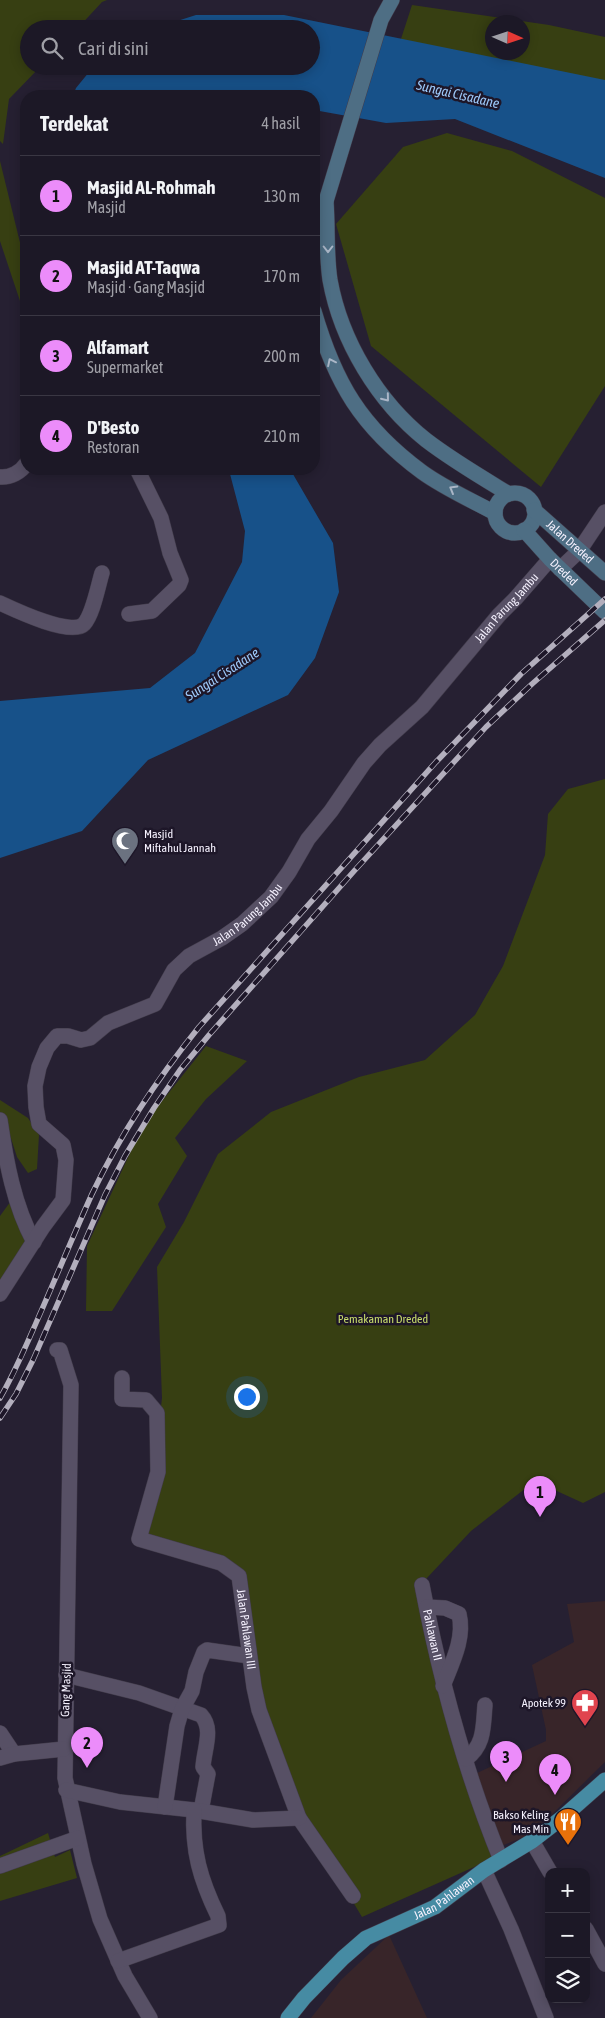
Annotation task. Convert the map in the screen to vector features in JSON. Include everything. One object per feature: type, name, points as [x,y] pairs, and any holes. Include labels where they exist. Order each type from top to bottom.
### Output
[{"type":"main road","name":"Jalan Pahlawan","points":[[288,2018],[304,1998],[343,1958],[366,1938],[435,1907],[484,1870],[532,1841],[605,1780]]},
{"type":"street","points":[[320,212],[326,201],[387,6]]},
{"type":"street","points":[[326,201],[330,282],[348,338],[361,363],[401,417],[425,440],[509,494]]},
{"type":"street","points":[[320,332],[325,349],[342,383],[360,414],[379,436],[423,472],[495,513]]},
{"type":"street","points":[[0,477],[5,478],[20,471]]},
{"type":"street","points":[[129,614],[152,611],[182,580],[170,553],[161,518],[140,475]]},
{"type":"street","points":[[519,493],[527,498],[534,510],[534,518],[530,525],[518,532],[505,530],[496,520],[495,513],[499,501],[509,494],[519,493]]},
{"type":"street","name":"Jalan Dreded","points":[[534,510],[605,573]]},
{"type":"street","points":[[555,564],[579,551],[605,512]]},
{"type":"street","name":"Dreded","points":[[524,530],[555,564],[605,612]]},
{"type":"street","name":"Jalan Parung Jambu","points":[[34,1242],[63,1200],[65,1177],[66,1160],[63,1145],[40,1124],[36,1107],[35,1086],[39,1067],[47,1048],[58,1036],[68,1036],[81,1040],[90,1038],[108,1023],[154,1004],[174,970],[189,956],[222,938],[242,924],[271,897],[290,872],[308,840],[331,811],[364,763],[380,745],[422,707],[499,615],[555,564]]},
{"type":"street","points":[[0,603],[53,624],[75,628],[82,626],[88,619],[102,573]]},
{"type":"street","points":[[0,1120],[5,1155],[17,1199],[26,1226],[34,1242],[0,1294]]},
{"type":"street","name":"Gang Masjid","points":[[57,1350],[60,1350],[71,1385],[70,1522],[64,1750],[66,1790],[94,1902],[118,1961],[150,2018]]},
{"type":"street","name":"Jalan Pahlawan III","points":[[122,1378],[122,1399],[146,1400],[157,1413],[158,1472],[139,1539],[221,1563],[239,1576],[249,1656],[259,1710],[299,1818],[354,1896]]},
{"type":"street","name":"Pahlawan II","points":[[422,1585],[443,1686],[490,1832],[501,1860]]},
{"type":"street","points":[[427,1607],[445,1608],[459,1614],[461,1621],[460,1638],[443,1686]]},
{"type":"street","points":[[165,1807],[173,1747],[182,1708],[188,1702],[196,1672],[204,1652],[207,1650],[249,1656]]},
{"type":"street","points":[[66,1675],[139,1693],[200,1714],[206,1720],[208,1729],[203,1766],[208,1774],[193,1835],[198,1868],[218,1916],[219,1925],[118,1961]]},
{"type":"street","points":[[466,1759],[475,1752],[482,1737],[485,1705]]},
{"type":"street","points":[[0,1733],[7,1756],[64,1750]]},
{"type":"street","points":[[66,1790],[120,1802],[198,1810],[253,1820],[299,1818]]},
{"type":"street","points":[[0,1866],[78,1838]]},
{"type":"street","points":[[532,1841],[548,1868]]},
{"type":"street","points":[[484,1870],[511,1929],[546,2018]]},
{"type":"street","points":[[590,1936],[605,1964]]},
{"type":"shaded area","points":[[605,1601],[605,1762],[532,1834],[501,1846],[477,1773],[546,1741],[546,1730],[532,1665],[574,1642],[567,1604]]},
{"type":"shaded area","points":[[389,1935],[427,2018],[311,2018],[341,1980]]},
{"type":"green space","points":[[0,0],[107,0],[102,2],[85,20],[20,20],[20,75],[32,75],[9,99],[3,144],[0,141]]},
{"type":"green space","points":[[412,5],[485,16],[485,58],[400,42]]},
{"type":"green space","points":[[530,22],[549,25],[605,37],[605,81],[495,60],[530,60]]},
{"type":"green space","points":[[447,133],[512,151],[605,198],[605,386],[541,487],[371,346],[336,224],[403,147]]},
{"type":"green space","points":[[0,161],[20,243],[20,301],[0,241]]},
{"type":"green space","name":"Pemakaman Dreded","points":[[605,779],[605,1492],[583,1503],[535,1481],[471,1531],[426,1579],[441,1694],[492,1859],[362,1917],[283,1785],[247,1675],[239,1575],[136,1543],[154,1467],[162,1398],[157,1267],[184,1222],[218,1154],[271,1112],[359,1077],[425,1060],[475,1015],[503,966],[545,855],[548,814],[568,789]]},
{"type":"green space","points":[[206,1046],[247,1061],[206,1099],[175,1138],[187,1156],[158,1204],[166,1227],[112,1311],[86,1311],[87,1246],[143,1125]]},
{"type":"green space","points":[[0,1100],[28,1118],[39,1135],[37,1169],[28,1173],[17,1157],[8,1129],[0,1119]]},
{"type":"green space","points":[[16,1194],[34,1242],[0,1297],[0,1216]]},
{"type":"green space","points":[[48,1833],[55,1857],[70,1850],[77,1878],[0,1901],[0,1856]]},
{"type":"water","points":[[196,15],[284,15],[309,20],[180,20]]},
{"type":"water","name":"Sungai Cisadane","points":[[320,22],[485,56],[485,60],[506,60],[605,80],[605,178],[455,119],[386,123],[320,111],[320,90],[75,90],[87,75],[320,75]]},
{"type":"water","name":"Sungai Cisadane","points":[[230,475],[293,475],[333,543],[339,592],[315,658],[288,695],[148,760],[82,831],[0,858],[0,701],[150,688],[195,653],[242,562],[245,531]]},
{"type":"railway","points":[[0,1398],[10,1380],[103,1171],[154,1087],[199,1027],[436,762],[521,674],[605,599]]},
{"type":"railway","points":[[0,1418],[16,1394],[33,1360],[105,1195],[125,1156],[180,1070],[355,870],[486,727],[605,620]]},
{"type":"place","name":"Masjid Miftahul Jannah","points":[[125,865]]},
{"type":"place","name":"Masjid AL-Rohmah","points":[[540,1517]]},
{"type":"place","name":"Apotek 99","points":[[585,1727]]},
{"type":"place","name":"Masjid AT-Taqwa","points":[[87,1768]]},
{"type":"place","name":"Alfamart","points":[[506,1782]]},
{"type":"place","name":"D'Besto","points":[[555,1795]]},
{"type":"place","name":"Bakso Keling Mas Min","points":[[568,1846]]}]
